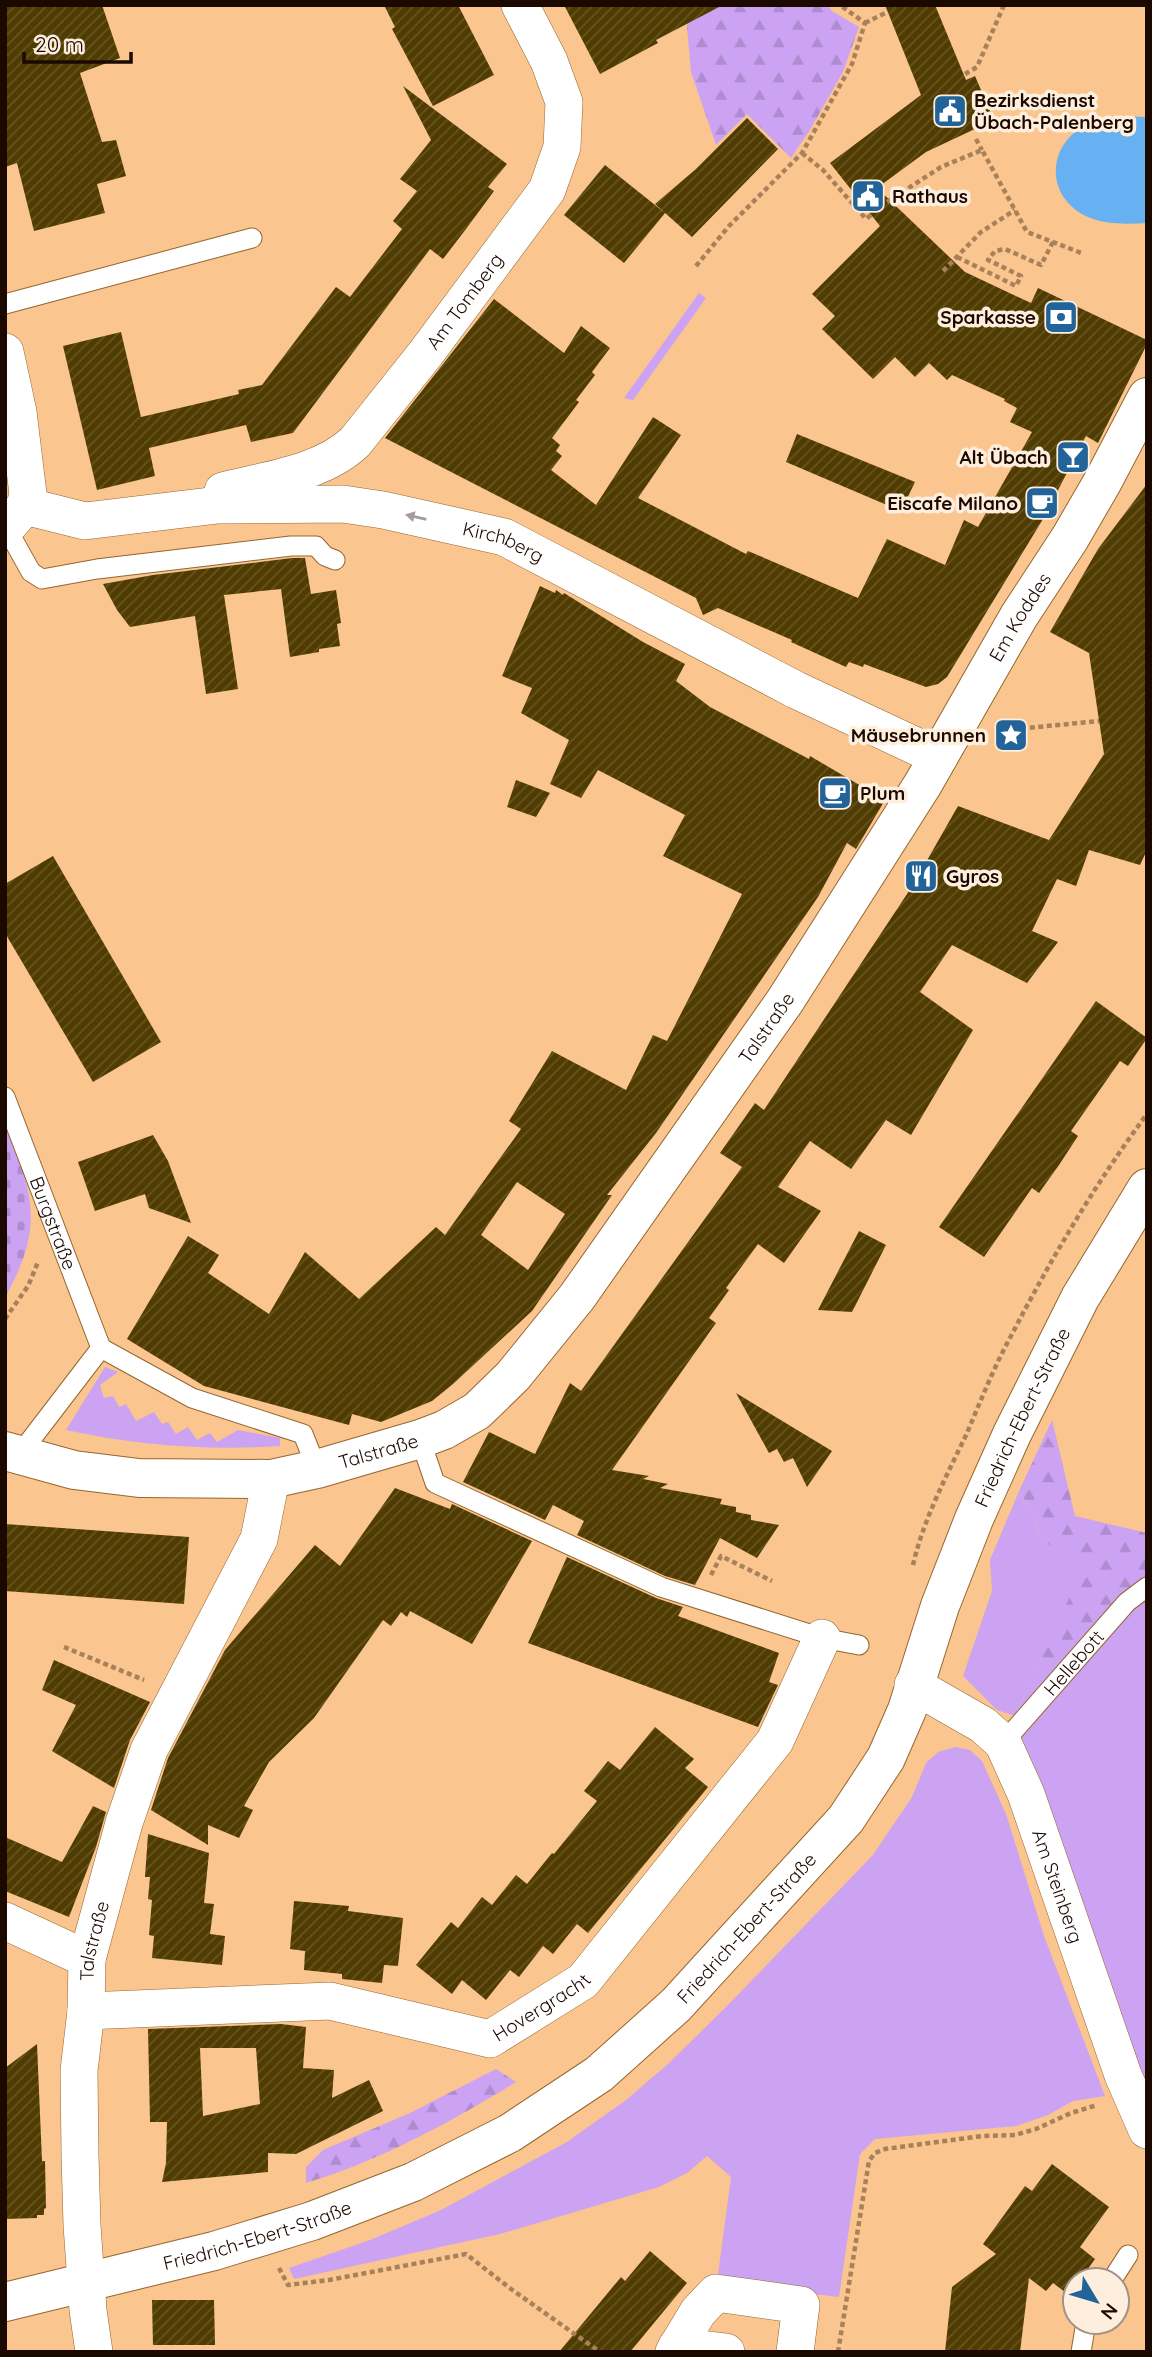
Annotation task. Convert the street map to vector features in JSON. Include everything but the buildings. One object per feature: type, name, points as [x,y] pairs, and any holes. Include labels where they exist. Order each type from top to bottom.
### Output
[{"type":"street","name":"Am Tomberg","points":[[218,505],[223,491],[303,470],[344,453],[426,353],[547,190],[562,148],[565,102],[549,61],[520,5]]},
{"type":"street","points":[[5,352],[18,412],[28,484],[12,522]]},
{"type":"street","name":"Em Koddes","points":[[939,757],[1018,616],[1070,538],[1103,481],[1147,397]]},
{"type":"street","name":"Kirchberg","points":[[12,522],[85,521],[218,505],[343,504],[383,510],[504,537],[796,690],[939,757]]},
{"type":"street","name":"Talstraße","points":[[86,2282],[79,2071],[86,2011],[87,1959],[124,1823],[149,1750],[259,1539],[271,1479],[317,1469],[444,1430],[477,1411],[513,1376],[577,1297],[785,1001],[939,757]]},
{"type":"street","name":"Friedrich-Ebert-Straße","points":[[5,2302],[226,2247],[312,2221],[413,2182],[510,2133],[599,2074],[676,2005],[846,1819],[886,1758],[907,1710],[940,1606],[974,1519],[1012,1434],[1080,1298],[1147,1188]]},
{"type":"street","points":[[12,1453],[74,1470],[139,1478],[271,1479]]},
{"type":"street","name":"Hovergracht","points":[[86,2011],[330,2001],[489,2039],[583,1981],[775,1741],[821,1638]]},
{"type":"street","name":"Am Steinberg","points":[[913,1685],[983,1725],[1003,1743],[1026,1794],[1123,2075],[1147,2130]]},
{"type":"street","points":[[5,1921],[87,1959]]},
{"type":"street","points":[[86,2282],[94,2352]]},
{"type":"street","points":[[726,2352],[675,2349],[698,2312],[716,2292],[801,2305],[795,2352]]},
{"type":"lane","points":[[5,304],[252,238]]},
{"type":"lane","points":[[12,522],[31,572],[42,579],[97,569],[291,546],[316,546],[325,556],[335,560]]},
{"type":"lane","name":"Burgstraße","points":[[5,1097],[101,1348]]},
{"type":"lane","points":[[12,1453],[101,1348],[192,1398],[303,1434],[317,1469]]},
{"type":"lane","points":[[420,1439],[435,1483],[662,1587],[821,1638],[859,1646]]},
{"type":"lane","name":"Hellebott","points":[[1003,1743],[1127,1602],[1147,1587]]},
{"type":"lane","points":[[1122,2266],[1129,2255]]},
{"type":"path","points":[[840,5],[865,23]]},
{"type":"path","points":[[965,74],[977,67],[1003,5]]},
{"type":"path","points":[[696,266],[729,226],[802,153],[852,64],[865,23],[885,13]]},
{"type":"path","points":[[976,139],[1027,232],[1084,254]]},
{"type":"path","points":[[887,202],[941,167],[982,150]]},
{"type":"path","points":[[802,153],[823,170],[866,219],[871,215]]},
{"type":"path","points":[[943,271],[981,232],[1015,211]]},
{"type":"path","points":[[957,257],[1016,286],[1021,276],[988,260],[995,251],[1005,249],[1041,265],[1053,242]]},
{"type":"path","points":[[962,716],[999,732],[1099,721]]},
{"type":"path","points":[[5,1319],[28,1286],[38,1262],[38,1210],[48,1205]]},
{"type":"path","points":[[698,1600],[721,1556],[772,1581]]},
{"type":"path","points":[[64,1647],[177,1694]]},
{"type":"path","points":[[838,2352],[862,2196],[869,2161],[874,2153],[885,2149],[982,2136],[1015,2135],[1082,2109]]},
{"type":"path","points":[[279,2268],[288,2285],[329,2280],[466,2254],[600,2352]]},
{"type":"green space","points":[[685,5],[827,5],[832,11],[859,27],[843,72],[791,158],[747,114],[716,145],[691,72]]},
{"type":"green space","points":[[699,293],[706,298],[633,400],[624,398]]},
{"type":"green space","points":[[5,1121],[28,1189],[30,1229],[18,1272],[5,1297]]},
{"type":"green space","points":[[105,1367],[118,1372],[100,1385],[104,1398],[113,1396],[119,1407],[126,1404],[136,1421],[154,1412],[162,1424],[168,1422],[176,1434],[188,1427],[197,1440],[210,1433],[217,1442],[238,1430],[280,1438],[280,1446],[172,1446],[66,1430]]},
{"type":"green space","points":[[1052,1420],[1075,1516],[1147,1533],[1147,1581],[1015,1716],[1086,1561],[1051,1547],[1040,1536],[1036,1520],[1019,1491]]},
{"type":"green space","points":[[1019,1491],[1036,1520],[1040,1536],[1051,1547],[1087,1560],[1015,1716],[997,1710],[963,1676],[992,1591],[990,1560]]},
{"type":"green space","points":[[1147,1592],[1147,2093],[1018,1732]]},
{"type":"green space","points":[[956,1747],[970,1750],[982,1761],[1006,1814],[1044,1936],[1105,2096],[1073,2101],[1048,2115],[1016,2126],[875,2139],[860,2154],[839,2297],[717,2282],[731,2177],[707,2156],[687,2173],[659,2187],[500,2234],[294,2279],[289,2268],[370,2240],[439,2211],[567,2142],[626,2100],[668,2064],[724,2009],[873,1855],[912,1797],[926,1763],[938,1752]]},
{"type":"green space","points":[[496,2069],[516,2082],[388,2152],[306,2183],[306,2167],[323,2150],[410,2113]]},
{"type":"water","points":[[1147,117],[1147,223],[1102,221],[1073,208],[1063,196],[1057,182],[1059,154],[1066,141],[1078,130],[1099,120]]},
{"type":"place","name":"Bezirksdienst Übach-Palenberg","points":[[950,111]]},
{"type":"place","name":"Rathaus","points":[[868,196]]},
{"type":"place","name":"Sparkasse","points":[[1061,317]]},
{"type":"place","name":"Alt Übach","points":[[1073,457]]},
{"type":"place","name":"Eiscafe Milano","points":[[1042,503]]},
{"type":"place","name":"Mäusebrunnen","points":[[1011,735]]},
{"type":"place","name":"Plum","points":[[835,793]]},
{"type":"place","name":"Gyros","points":[[921,876]]}]
